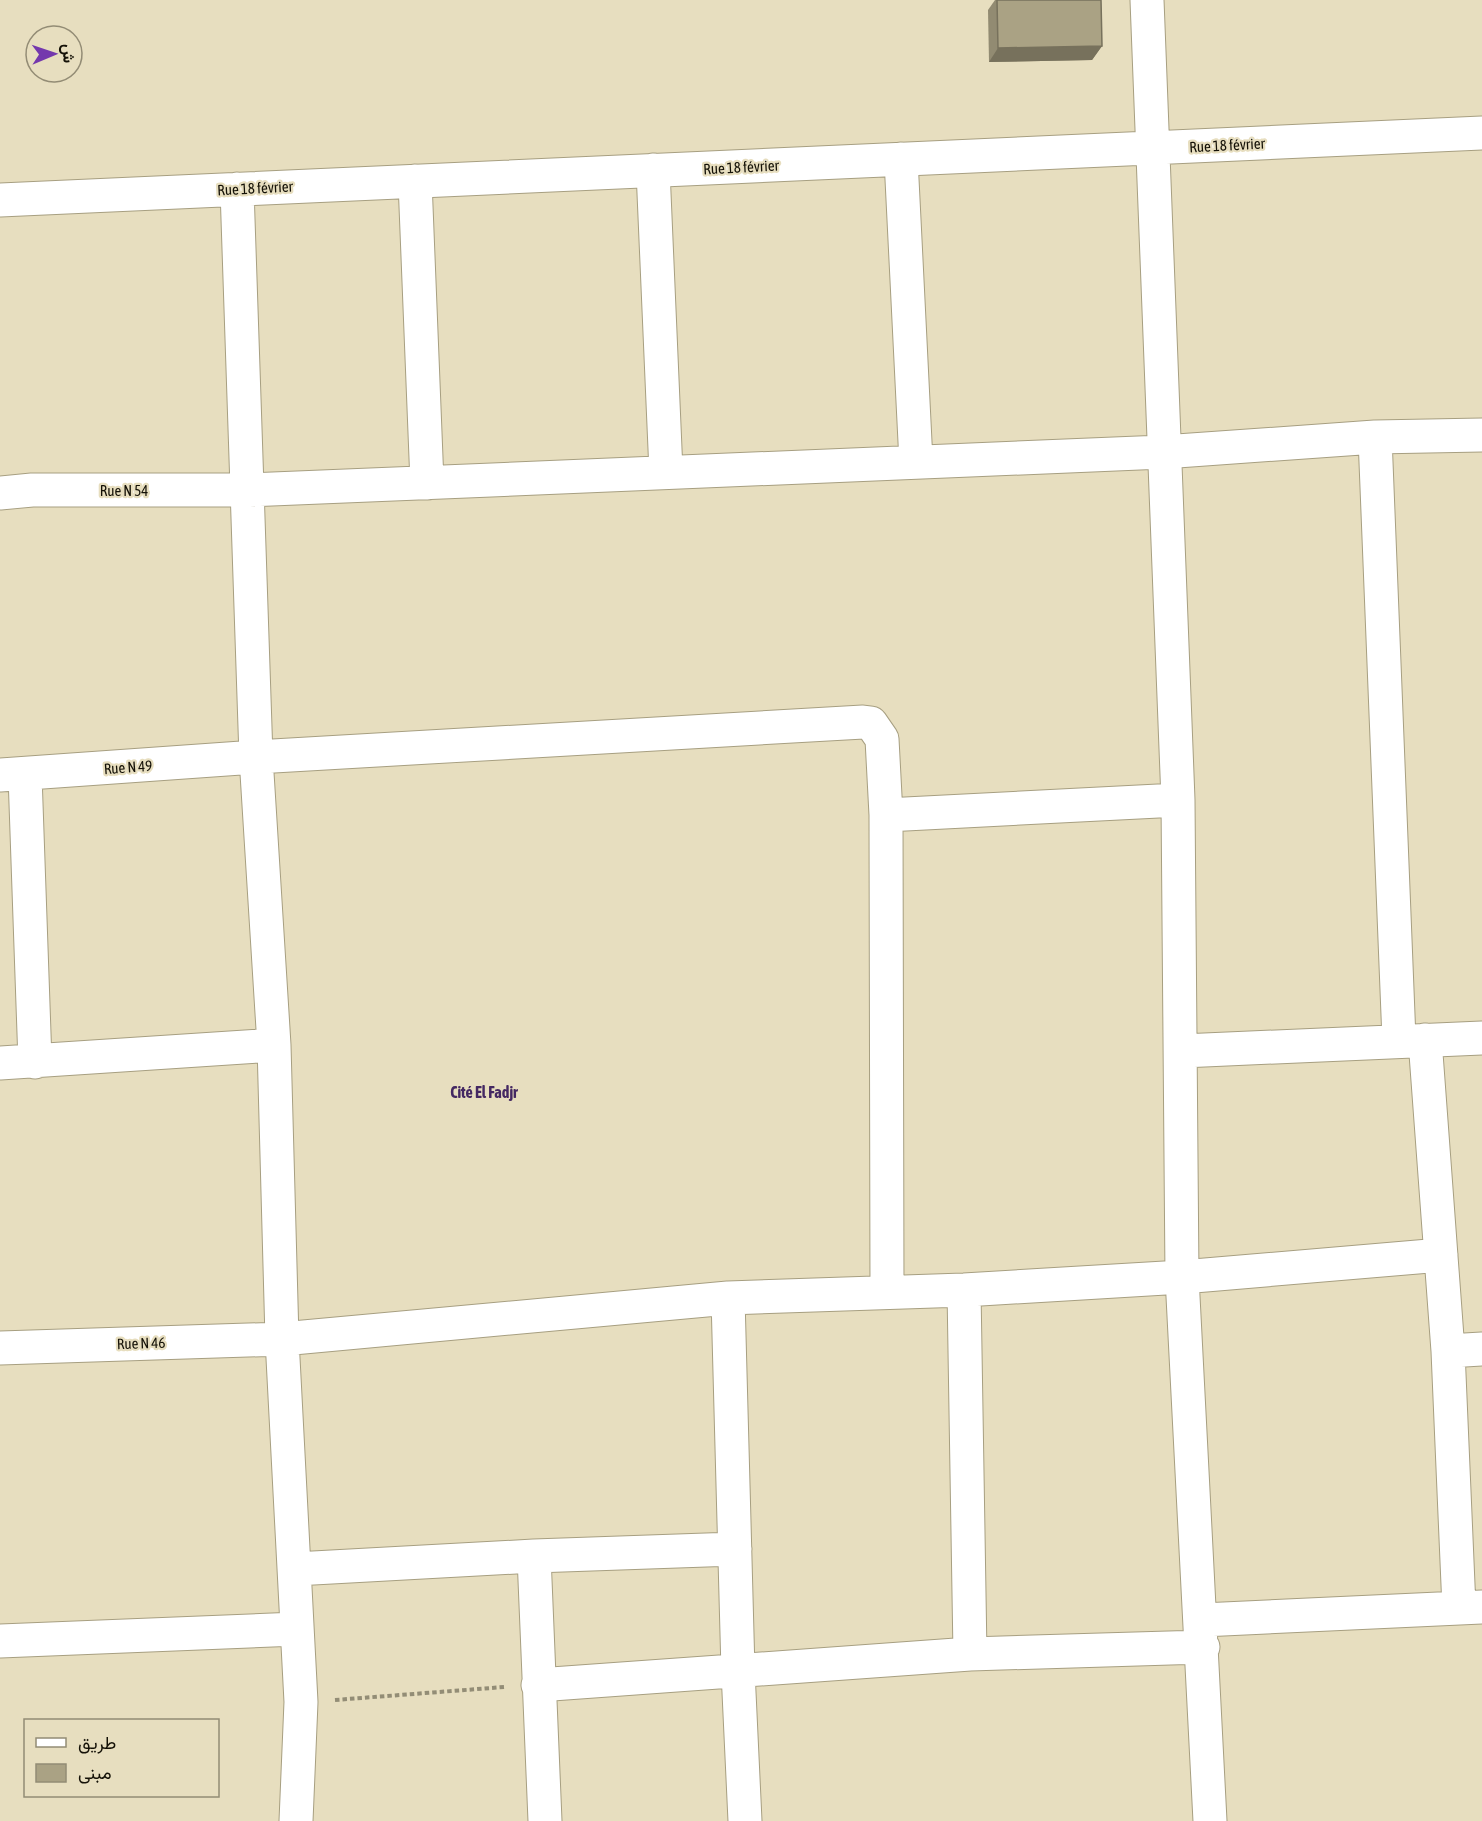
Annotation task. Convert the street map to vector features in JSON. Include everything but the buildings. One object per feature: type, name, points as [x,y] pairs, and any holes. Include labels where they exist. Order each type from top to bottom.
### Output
[{"type":"street","points":[[1147,0],[1150,148],[1178,800],[1182,1051],[1182,1277],[1210,1821]]},
{"type":"street","name":"Rue 18 février","points":[[0,200],[1482,134]]},
{"type":"street","points":[[901,159],[916,462]]},
{"type":"street","points":[[653,170],[666,472]]},
{"type":"street","points":[[415,181],[427,483]]},
{"type":"street","points":[[237,189],[249,490],[256,757],[274,1045],[282,1339],[301,1702],[296,1821]]},
{"type":"street","name":"Rue N 54","points":[[0,493],[249,490],[1163,452],[1374,437],[1482,435]]},
{"type":"street","points":[[538,1685],[970,1654],[1470,1608],[1440,1255],[1412,1040],[1374,437]]},
{"type":"street","name":"Rue N 49","points":[[12,775],[256,757],[871,723],[882,739],[886,815],[887,1292]]},
{"type":"street","points":[[12,775],[35,1062]]},
{"type":"street","points":[[886,815],[1178,800]]},
{"type":"street","points":[[1182,1051],[1482,1038]]},
{"type":"street","points":[[0,1063],[274,1045]]},
{"type":"street","name":"Rue N 46","points":[[0,1348],[282,1339],[728,1298],[964,1290],[1182,1277],[1440,1255]]},
{"type":"street","points":[[964,1290],[970,1654]]},
{"type":"street","points":[[728,1298],[738,1671],[745,1821]]},
{"type":"street","points":[[1448,1351],[1482,1349]]},
{"type":"street","points":[[295,1569],[534,1556],[735,1549]]},
{"type":"street","points":[[534,1556],[545,1821]]},
{"type":"street","points":[[0,1641],[297,1629]]},
{"type":"path","points":[[301,1702],[538,1685]]},
{"type":"district","name":"Cité El Fadjr","points":[[484,1092]]}]
